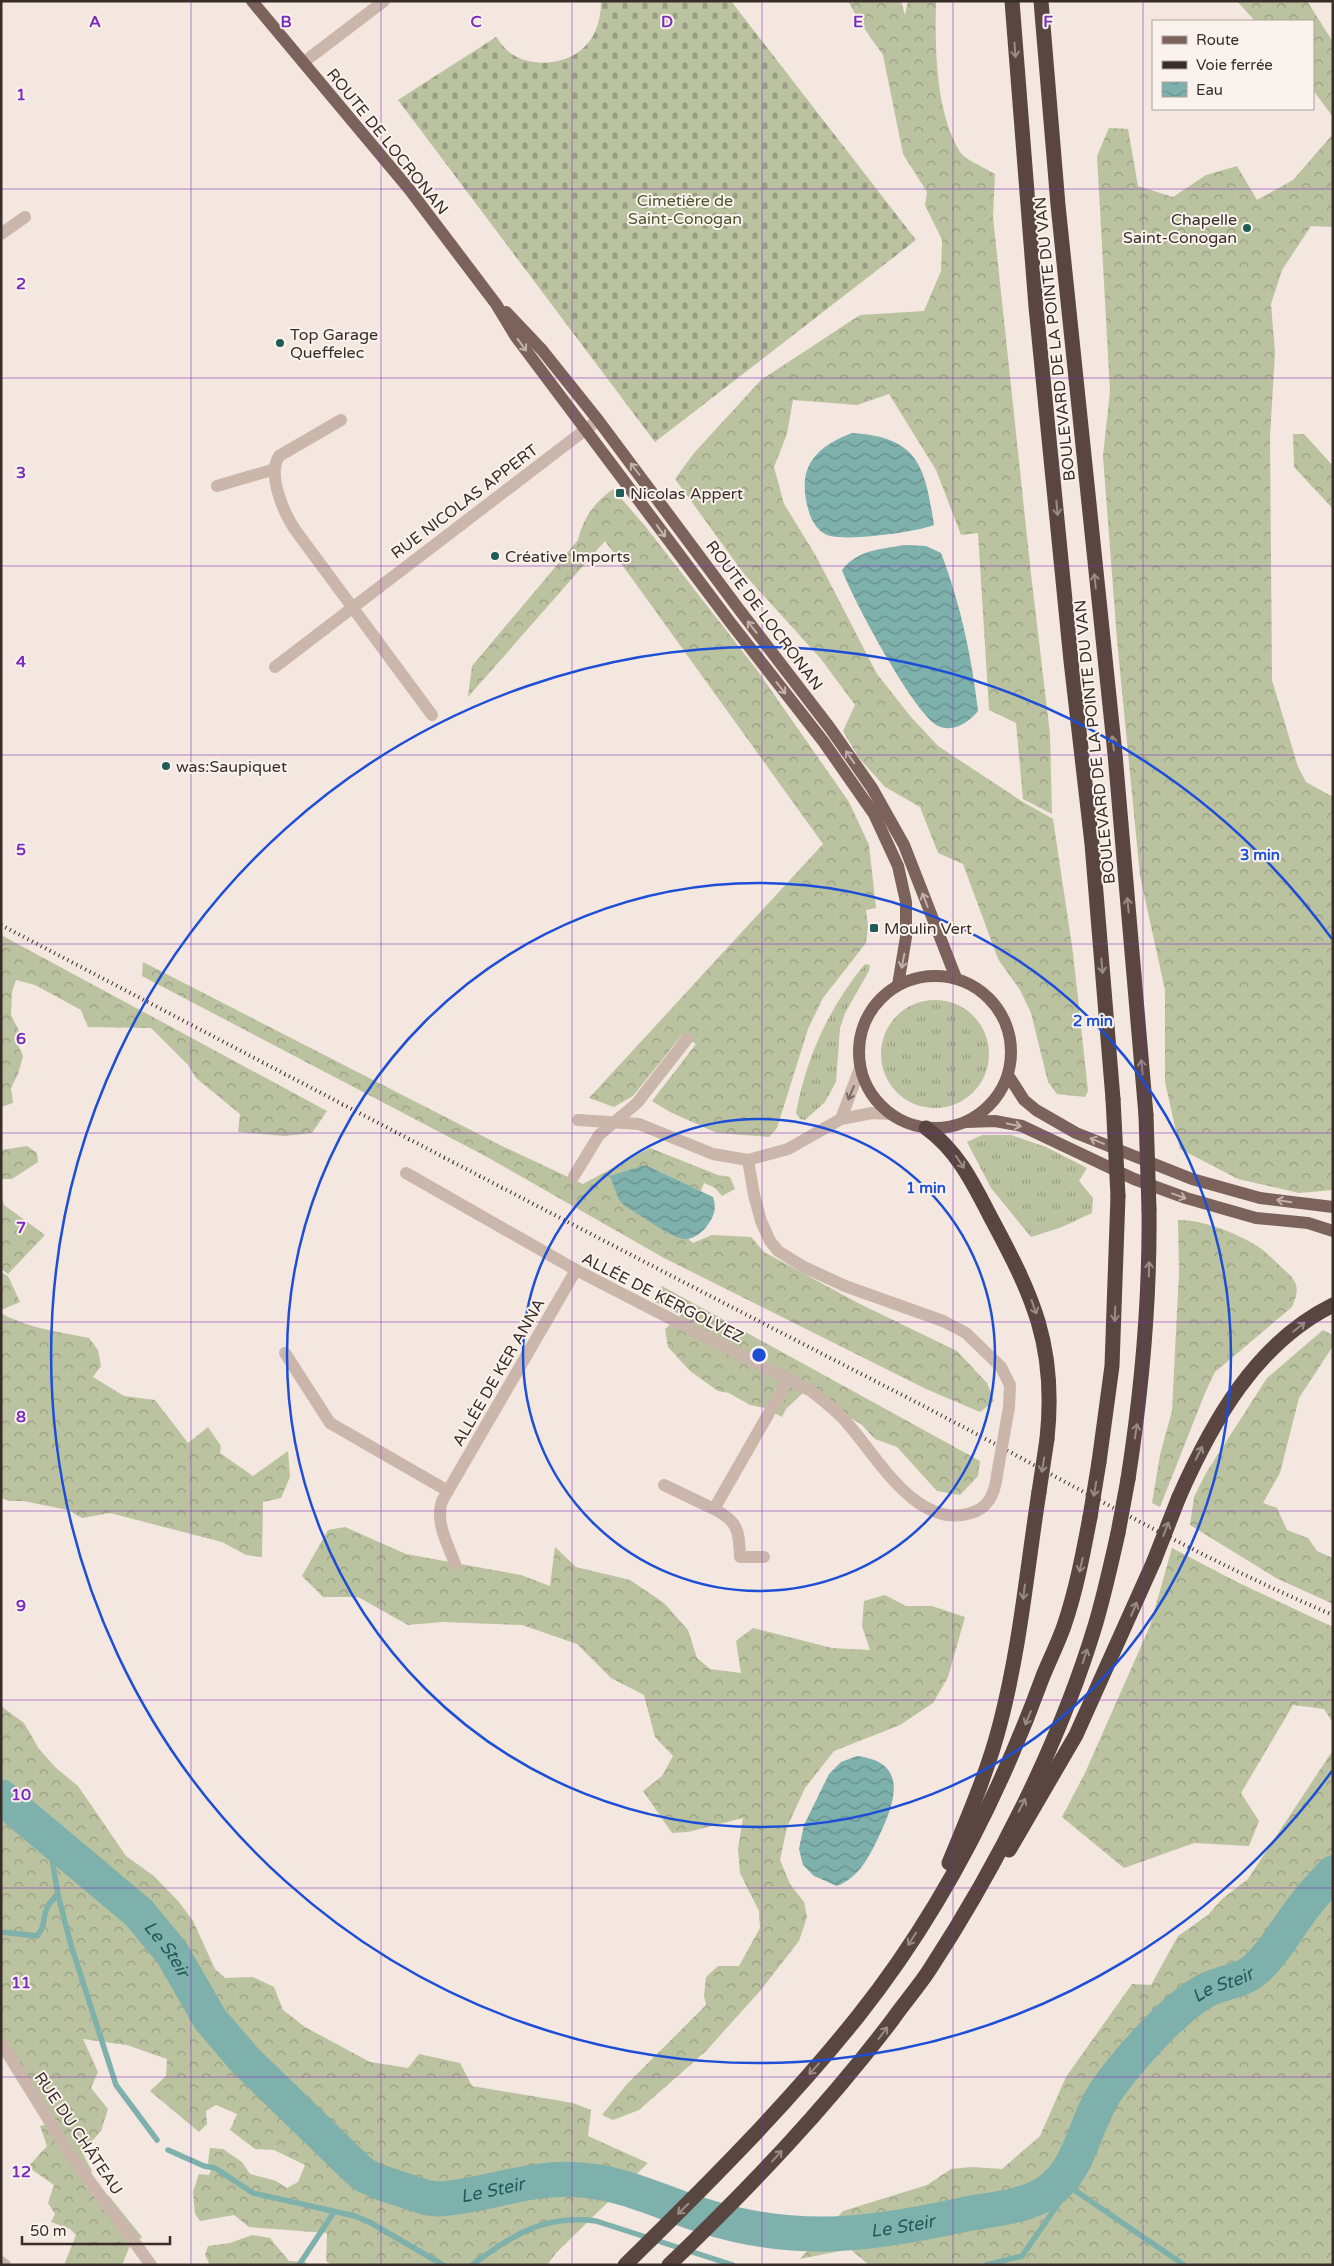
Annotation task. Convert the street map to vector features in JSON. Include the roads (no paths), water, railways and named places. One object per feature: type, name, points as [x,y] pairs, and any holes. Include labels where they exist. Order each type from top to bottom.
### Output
[{"type":"highway","name":"BOULEVARD DE LA POINTE DU VAN","points":[[929,1913],[978,1826],[1005,1772],[1064,1628],[1082,1559],[1090,1517],[1112,1366],[1118,1196],[1113,1100],[1092,844],[1070,651],[1036,307],[1012,1]]},
{"type":"highway","name":"BOULEVARD DE LA POINTE DU VAN","points":[[929,1970],[1000,1849],[1051,1744],[1081,1668],[1095,1626],[1118,1532],[1128,1479],[1143,1369],[1149,1282],[1146,1115],[1114,754],[1058,205],[1041,1]]},
{"type":"highway","points":[[626,2264],[718,2174],[833,2047],[893,1967],[929,1913],[980,1786],[1000,1725],[1019,1635],[1047,1439],[1050,1386],[1042,1334],[1033,1304],[1016,1265],[968,1174],[949,1147],[926,1128]]},
{"type":"highway","points":[[668,2265],[745,2193],[835,2092],[929,1970],[1022,1831],[1076,1735],[1154,1561],[1179,1497],[1210,1432],[1243,1382],[1285,1338],[1312,1317],[1333,1305]]},
{"type":"main road","name":"ROUTE DE LOCRONAN","points":[[252,1],[382,156],[496,304],[516,337],[586,428],[718,607],[823,741],[874,814],[891,848],[904,888],[907,918],[898,984]]},
{"type":"main road","name":"ROUTE DE LOCRONAN","points":[[496,304],[527,333],[598,420],[830,728],[872,788],[904,845],[956,978]]},
{"type":"main road","points":[[966,1122],[984,1110],[998,1094],[1008,1075],[1012,1054],[1009,1034],[1001,1014],[979,989],[956,978],[936,975],[898,984],[876,1003],[866,1018],[860,1034],[858,1050],[860,1068],[871,1094],[891,1114],[902,1121],[926,1128],[947,1127],[966,1122],[995,1121],[1022,1126],[1134,1179],[1186,1198],[1256,1218],[1308,1223],[1333,1231]]},
{"type":"main road","points":[[1008,1075],[1024,1100],[1036,1110],[1058,1124],[1085,1136],[1192,1179],[1260,1198],[1333,1207]]},
{"type":"street","points":[[304,62],[384,1]]},
{"type":"street","points":[[1,234],[25,217]]},
{"type":"street","points":[[341,420],[279,456],[275,463],[277,487],[288,519],[351,608],[432,715]]},
{"type":"street","name":"RUE NICOLAS APPERT","points":[[275,667],[598,420]]},
{"type":"street","points":[[217,486],[275,469]]},
{"type":"street","points":[[574,1176],[593,1143],[606,1128],[637,1103],[687,1040]]},
{"type":"street","points":[[841,1118],[860,1068]]},
{"type":"street","points":[[578,1120],[617,1121],[653,1128],[713,1154],[748,1160],[776,1154],[788,1149],[841,1118],[872,1114],[891,1114]]},
{"type":"street","name":"ALLÉE DE KERGOLVEZ","points":[[406,1173],[576,1270],[811,1391],[834,1409],[906,1493],[926,1509],[946,1516],[964,1516],[976,1512],[992,1498],[998,1475],[1009,1407],[1010,1385],[1001,1368],[966,1333],[943,1321],[838,1283],[804,1267],[778,1251],[770,1241],[761,1221],[748,1160]]},
{"type":"street","name":"ALLÉE DE KER ANNA","points":[[456,1564],[438,1514],[448,1491],[576,1270]]},
{"type":"street","points":[[285,1353],[330,1423],[448,1491]]},
{"type":"street","points":[[714,1509],[789,1378]]},
{"type":"street","points":[[664,1485],[714,1509],[735,1524],[738,1530],[740,1557],[764,1557]]},
{"type":"street","name":"RUE DU CHÂTEAU","points":[[1,2043],[70,2154],[149,2264]]},
{"type":"street","points":[[1,2262],[5,2265]]},
{"type":"water","points":[[852,433],[892,441],[905,449],[915,459],[922,471],[927,487],[934,525],[897,533],[864,537],[836,537],[827,535],[818,529],[810,516],[806,497],[805,484],[807,472],[811,462],[818,453],[838,439]]},
{"type":"water","points":[[904,545],[926,546],[941,553],[954,591],[969,651],[978,711],[966,722],[955,727],[944,728],[938,726],[927,717],[914,700],[870,628],[842,570],[862,554]]},
{"type":"water","points":[[645,1165],[713,1197],[715,1209],[713,1216],[700,1233],[687,1239],[679,1238],[625,1206],[619,1200],[610,1176]]},
{"type":"water","points":[[857,1756],[873,1760],[884,1766],[891,1774],[894,1784],[893,1796],[886,1821],[868,1857],[852,1877],[837,1886],[814,1876],[803,1865],[799,1849],[804,1825],[829,1774],[841,1762]]},
{"type":"waterway","name":"Le Steir","points":[[1,1797],[139,1913],[172,1953],[210,2019],[244,2059],[364,2175],[379,2182],[428,2198],[439,2199],[545,2180],[563,2179],[597,2182],[628,2189],[704,2216],[738,2225],[802,2234],[833,2234],[896,2228],[1007,2207],[1029,2201],[1049,2191],[1069,2170],[1082,2144],[1092,2117],[1106,2091],[1138,2051],[1164,2023],[1191,2000],[1209,1989],[1244,1977],[1256,1969],[1276,1946],[1308,1901],[1333,1873]]},
{"type":"waterway","name":"Le Steir","points":[[49,1840],[58,1895],[71,1945],[116,2085],[157,2140]]},
{"type":"waterway","points":[[1,1932],[37,1936],[43,1926],[48,1906],[58,1895]]},
{"type":"waterway","name":"Le Steir","points":[[168,2150],[204,2166],[215,2168],[253,2193],[355,2216],[371,2223],[443,2265]]},
{"type":"waterway","name":"Le Steir","points":[[986,2265],[1022,2256],[1070,2187],[1068,2174]]},
{"type":"waterway","points":[[1070,2187],[1184,2265]]},
{"type":"waterway","points":[[299,2265],[334,2212]]},
{"type":"waterway","name":"Le Steir","points":[[472,2265],[501,2244],[530,2229],[560,2221],[577,2220],[596,2221],[733,2265]]},
{"type":"railway","points":[[1,925],[910,1399],[1172,1539],[1333,1615]]},
{"type":"place","name":"Chapelle Saint-Conogan","points":[[1247,228]]},
{"type":"place","name":"Top Garage Queffelec","points":[[280,343]]},
{"type":"place","name":"Nicolas Appert","points":[[620,493]]},
{"type":"place","name":"Créative Imports","points":[[495,556]]},
{"type":"place","name":"was:Saupiquet","points":[[166,766]]},
{"type":"place","name":"Moulin Vert","points":[[874,928]]},
{"type":"park label","name":"Cimetière de Saint-Conogan","points":[[685,209]]}]
